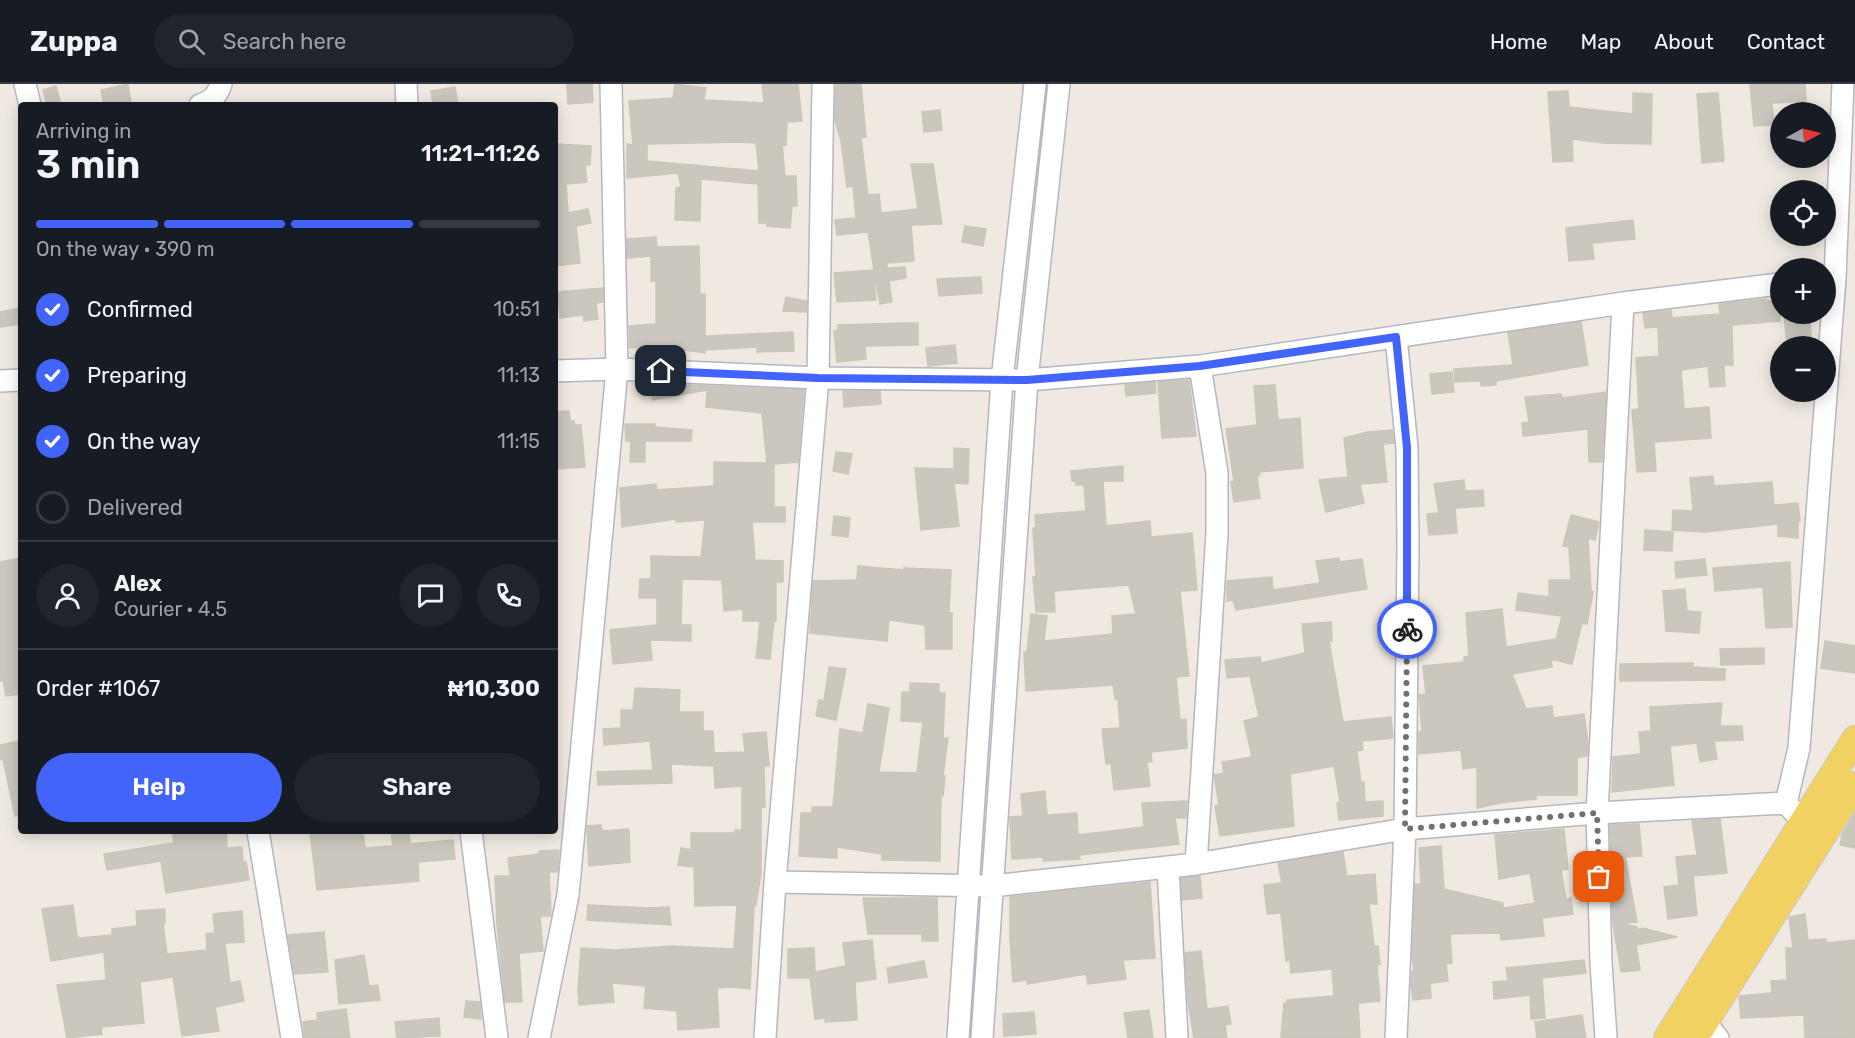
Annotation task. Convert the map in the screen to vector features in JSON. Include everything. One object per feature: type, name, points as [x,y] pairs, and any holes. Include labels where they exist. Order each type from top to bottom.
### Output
[{"type":"main road","points":[[1706,1033],[1812,830],[1855,739]]},
{"type":"main road","points":[[1666,1038],[1812,830],[1855,785]]},
{"type":"street","points":[[25,84],[29,102]]},
{"type":"street","points":[[209,102],[217,94],[220,84]]},
{"type":"street","points":[[406,84],[407,102]]},
{"type":"street","points":[[539,1038],[568,895],[616,369],[611,84]]},
{"type":"street","points":[[765,1038],[775,882],[818,378],[823,84]]},
{"type":"street","points":[[958,1038],[1002,380],[1035,84]]},
{"type":"street","points":[[982,1038],[1027,380],[1059,84]]},
{"type":"street","points":[[1832,258],[1843,84]]},
{"type":"street","points":[[558,371],[616,369],[818,378],[1027,380],[1200,366],[1623,303],[1770,285]]},
{"type":"street","points":[[1606,1038],[1601,963],[1597,813],[1623,303]]},
{"type":"street","points":[[1786,803],[1799,748],[1828,324]]},
{"type":"street","points":[[1396,337],[1407,448],[1408,543],[1405,829],[1396,1038]]},
{"type":"street","points":[[1196,864],[1217,533],[1217,473],[1200,366]]},
{"type":"street","points":[[0,381],[18,380]]},
{"type":"street","points":[[775,882],[992,886],[1168,868],[1405,829],[1597,813],[1786,803],[1812,830]]},
{"type":"street","points":[[258,834],[292,1038]]},
{"type":"street","points":[[471,834],[497,1038]]},
{"type":"street","points":[[1168,868],[1177,1038]]},
{"type":"building","points":[[128,84],[131,102],[103,102],[101,90]]},
{"type":"building","points":[[567,84],[592,84],[593,102],[568,104]]},
{"type":"building","points":[[675,84],[706,88],[704,100],[764,103],[762,84],[798,84],[802,121],[787,122],[786,145],[782,144],[785,176],[796,176],[797,206],[792,206],[790,228],[759,223],[758,184],[701,179],[700,221],[675,220],[676,188],[681,187],[678,173],[627,178],[627,144],[633,145],[629,101],[673,98]],"holes":[[[756,143],[759,171],[647,161],[647,144]]]},
{"type":"building","points":[[861,84],[866,137],[861,138],[868,195],[879,194],[881,213],[918,209],[911,164],[933,164],[942,224],[911,225],[914,261],[887,263],[887,268],[905,267],[906,278],[889,281],[892,302],[880,304],[876,283],[874,283],[876,300],[837,302],[834,273],[874,270],[868,232],[837,235],[835,220],[856,218],[853,186],[847,187],[841,141],[835,120],[836,85]]},
{"type":"building","points":[[1750,84],[1805,84],[1806,101],[1770,102],[1770,125],[1754,126]]},
{"type":"building","points":[[56,86],[60,102],[46,102],[43,90]]},
{"type":"building","points":[[455,87],[458,102],[433,102],[431,91]]},
{"type":"building","points":[[1568,91],[1569,107],[1633,114],[1633,93],[1652,94],[1651,144],[1603,143],[1572,139],[1573,161],[1553,162],[1548,92]]},
{"type":"building","points":[[1718,93],[1724,161],[1702,163],[1697,94]]},
{"type":"building","points":[[940,110],[942,130],[924,132],[922,112]]},
{"type":"building","points":[[558,144],[591,146],[590,165],[585,165],[587,182],[566,184],[568,213],[588,209],[591,223],[576,226],[580,263],[558,266]]},
{"type":"building","points":[[1633,220],[1635,239],[1592,243],[1594,259],[1569,261],[1566,228]]},
{"type":"building","points":[[965,226],[986,229],[983,246],[962,242]]},
{"type":"building","points":[[656,237],[657,247],[699,246],[700,294],[705,294],[705,336],[793,332],[794,351],[757,352],[757,347],[705,350],[705,353],[655,346],[630,348],[629,326],[656,324],[656,281],[651,281],[651,256],[627,258],[627,239]]},
{"type":"building","points":[[981,277],[982,293],[939,296],[937,279]]},
{"type":"building","points":[[603,288],[603,302],[596,303],[598,319],[584,321],[583,315],[560,318],[558,292]]},
{"type":"building","points":[[786,297],[807,301],[806,312],[783,311]]},
{"type":"building","points":[[1766,299],[1766,301],[1770,301],[1770,322],[1732,325],[1733,365],[1724,365],[1725,386],[1710,387],[1708,366],[1681,370],[1684,409],[1709,407],[1711,438],[1654,442],[1656,471],[1637,472],[1632,410],[1639,409],[1636,358],[1659,356],[1658,327],[1645,328],[1643,313],[1671,310],[1672,318],[1720,314],[1719,304]]},
{"type":"building","points":[[18,309],[18,324],[0,327],[0,312]]},
{"type":"building","points":[[1581,322],[1588,365],[1496,381],[1496,385],[1481,386],[1481,381],[1455,382],[1454,369],[1513,365],[1508,333]]},
{"type":"building","points":[[918,323],[918,345],[865,346],[866,359],[837,362],[834,331],[838,330],[838,325]]},
{"type":"building","points":[[1785,324],[1810,324],[1811,336],[1786,336]]},
{"type":"building","points":[[955,345],[957,363],[928,366],[926,348]]},
{"type":"building","points":[[1452,372],[1454,392],[1432,394],[1430,374]]},
{"type":"building","points":[[1189,380],[1196,436],[1162,438],[1158,382]]},
{"type":"building","points":[[1155,382],[1156,393],[1126,396],[1125,385]]},
{"type":"building","points":[[661,384],[804,390],[798,462],[774,464],[774,507],[785,507],[785,522],[752,522],[755,560],[783,561],[783,582],[776,582],[776,621],[774,621],[770,659],[756,658],[760,621],[743,621],[743,609],[724,611],[722,580],[682,579],[681,625],[691,625],[691,641],[650,640],[652,660],[613,664],[610,630],[657,625],[657,598],[639,598],[640,579],[651,579],[651,556],[701,557],[705,520],[676,522],[676,519],[622,527],[620,488],[656,484],[657,490],[714,486],[714,462],[767,463],[762,413],[706,407],[707,390],[653,400],[650,386]]},
{"type":"building","points":[[1275,385],[1278,420],[1300,418],[1303,468],[1259,472],[1260,475],[1257,476],[1260,498],[1234,502],[1231,482],[1234,481],[1226,429],[1257,425],[1254,386]]},
{"type":"building","points":[[843,391],[880,391],[881,404],[844,407]]},
{"type":"building","points":[[1606,392],[1602,462],[1589,462],[1588,429],[1523,436],[1522,423],[1529,422],[1525,397],[1561,394],[1562,398]]},
{"type":"building","points":[[569,411],[570,421],[574,421],[575,425],[581,425],[585,467],[558,469],[558,412]]},
{"type":"building","points":[[625,424],[655,424],[655,427],[692,430],[691,441],[645,441],[645,462],[630,462],[631,441],[626,441]]},
{"type":"building","points":[[1392,430],[1394,443],[1383,444],[1387,482],[1360,484],[1364,503],[1326,512],[1319,480],[1348,477],[1344,438],[1368,432]]},
{"type":"building","points":[[954,448],[969,449],[968,484],[954,483],[959,526],[921,530],[915,468],[954,469]]},
{"type":"building","points":[[836,452],[852,454],[848,474],[833,471]]},
{"type":"building","points":[[1123,466],[1123,481],[1103,481],[1106,526],[1150,521],[1151,537],[1192,533],[1197,590],[1180,591],[1189,676],[1176,677],[1180,720],[1186,719],[1187,748],[1151,752],[1152,762],[1147,762],[1150,786],[1114,790],[1111,763],[1106,764],[1102,729],[1120,728],[1118,699],[1115,699],[1113,685],[1026,691],[1024,652],[1027,652],[1031,614],[1047,616],[1044,641],[1113,634],[1112,616],[1136,614],[1129,585],[1054,591],[1055,612],[1036,612],[1033,577],[1036,577],[1033,528],[1036,528],[1035,515],[1086,511],[1084,485],[1076,485],[1076,481],[1072,481],[1071,471]]},
{"type":"building","points":[[1713,476],[1714,486],[1772,482],[1774,505],[1798,503],[1800,521],[1798,521],[1798,538],[1778,536],[1778,524],[1705,532],[1672,530],[1673,510],[1693,511],[1690,478]]},
{"type":"building","points":[[1464,480],[1465,491],[1483,490],[1484,506],[1455,508],[1457,533],[1429,535],[1427,514],[1439,513],[1434,484]]},
{"type":"building","points":[[1571,515],[1599,522],[1595,540],[1588,538],[1591,591],[1593,592],[1587,624],[1582,623],[1572,664],[1551,659],[1552,667],[1512,674],[1526,709],[1552,706],[1553,718],[1584,714],[1588,744],[1587,756],[1577,758],[1577,795],[1536,795],[1536,799],[1477,808],[1477,767],[1463,769],[1461,750],[1419,754],[1419,732],[1422,732],[1419,695],[1426,694],[1423,666],[1464,662],[1464,657],[1469,656],[1466,613],[1502,609],[1506,647],[1556,639],[1562,616],[1516,610],[1518,593],[1549,597],[1549,580],[1571,580],[1569,547],[1563,546]]},
{"type":"building","points":[[834,516],[850,518],[848,537],[832,535]]},
{"type":"building","points":[[1645,530],[1673,532],[1672,551],[1644,550]]},
{"type":"building","points":[[1339,558],[1339,562],[1362,559],[1367,589],[1236,610],[1233,600],[1227,601],[1227,581],[1272,577],[1273,590],[1320,583],[1316,561]]},
{"type":"building","points":[[18,559],[18,694],[6,696],[3,680],[0,681],[0,562]]},
{"type":"building","points":[[1705,559],[1707,575],[1676,578],[1675,562]]},
{"type":"building","points":[[1790,562],[1792,627],[1766,628],[1763,587],[1715,591],[1713,568]]},
{"type":"building","points":[[858,566],[904,570],[904,568],[951,570],[949,613],[952,613],[952,649],[926,649],[925,625],[889,620],[887,641],[810,633],[813,581],[857,580]]},
{"type":"building","points":[[1685,589],[1687,611],[1701,612],[1699,633],[1666,631],[1663,591]]},
{"type":"building","points":[[1331,622],[1332,641],[1329,641],[1343,722],[1391,717],[1393,738],[1362,741],[1363,750],[1357,751],[1361,783],[1364,782],[1365,802],[1383,801],[1383,816],[1339,820],[1337,803],[1340,802],[1334,766],[1290,774],[1294,826],[1220,836],[1215,806],[1219,805],[1214,775],[1224,773],[1222,762],[1252,757],[1244,721],[1259,717],[1250,676],[1227,678],[1225,660],[1260,657],[1261,663],[1305,653],[1302,624]]},
{"type":"building","points":[[1825,641],[1855,646],[1855,673],[1821,668]]},
{"type":"building","points":[[1764,648],[1764,664],[1721,665],[1720,649]]},
{"type":"building","points":[[1693,663],[1693,667],[1725,669],[1725,680],[1620,681],[1620,664]]},
{"type":"building","points":[[829,667],[846,669],[836,720],[816,716],[819,700],[824,701]]},
{"type":"building","points":[[910,683],[939,684],[939,693],[945,693],[943,738],[948,738],[943,796],[941,796],[940,861],[882,860],[882,854],[837,847],[837,858],[799,856],[801,813],[812,813],[812,807],[833,807],[840,729],[863,733],[868,704],[889,708],[879,772],[917,773],[923,722],[901,721],[902,692],[910,692]]},
{"type":"building","points":[[635,688],[680,690],[679,712],[703,712],[703,731],[713,731],[714,753],[745,752],[743,734],[766,732],[769,766],[764,766],[765,807],[761,807],[761,873],[756,905],[754,905],[750,989],[717,988],[719,1027],[678,1030],[677,1011],[644,1008],[646,986],[612,983],[614,1002],[579,1005],[581,948],[616,950],[672,946],[734,949],[737,905],[695,906],[694,867],[678,865],[681,848],[691,850],[691,833],[735,833],[735,830],[742,830],[742,786],[715,788],[714,766],[671,764],[672,783],[598,785],[597,772],[653,770],[650,741],[604,745],[603,729],[621,728],[621,710],[633,710]]},
{"type":"building","points":[[1722,703],[1720,726],[1742,726],[1743,740],[1714,741],[1717,759],[1700,762],[1697,743],[1670,746],[1674,785],[1612,792],[1613,757],[1641,754],[1639,732],[1651,731],[1650,707]]},
{"type":"building","points":[[18,741],[18,816],[15,816],[3,759],[0,760],[0,745]]},
{"type":"building","points":[[1045,791],[1047,815],[1077,813],[1078,835],[1144,827],[1142,803],[1187,801],[1186,818],[1175,818],[1179,844],[1079,855],[1080,859],[1043,861],[1043,857],[1012,859],[1010,817],[1023,816],[1021,794]]},
{"type":"building","points":[[1855,813],[1855,848],[1840,845],[1842,834]]},
{"type":"building","points":[[1720,819],[1727,873],[1693,876],[1697,915],[1668,919],[1664,887],[1679,885],[1676,857],[1697,855],[1692,821]]},
{"type":"building","points":[[1639,824],[1642,856],[1625,857],[1637,922],[1622,923],[1637,927],[1638,930],[1643,928],[1677,937],[1636,945],[1640,970],[1621,972],[1613,924],[1610,825]]},
{"type":"building","points":[[601,825],[602,831],[629,829],[630,862],[589,866],[587,826]]},
{"type":"building","points":[[1564,829],[1568,869],[1561,870],[1566,899],[1571,898],[1573,914],[1542,918],[1544,936],[1501,940],[1500,933],[1450,934],[1452,963],[1446,964],[1448,981],[1430,983],[1431,998],[1413,1000],[1411,985],[1412,971],[1414,971],[1412,957],[1415,884],[1421,884],[1419,848],[1441,846],[1444,889],[1503,903],[1503,908],[1535,903],[1530,873],[1499,879],[1495,835]]},
{"type":"building","points":[[172,834],[226,834],[227,848],[242,847],[243,862],[246,862],[249,880],[166,893],[161,861],[107,870],[104,854],[174,843]]},
{"type":"building","points":[[310,834],[363,834],[365,848],[393,846],[391,834],[409,834],[410,844],[453,840],[455,859],[418,862],[419,881],[317,890]]},
{"type":"building","points":[[559,850],[557,872],[549,872],[551,916],[540,916],[543,951],[519,953],[522,1002],[505,1002],[497,925],[495,876],[510,876],[508,858],[539,854],[539,851]]},
{"type":"building","points":[[1343,852],[1347,876],[1375,874],[1377,904],[1369,904],[1374,946],[1378,946],[1380,1001],[1358,1003],[1360,1038],[1281,1038],[1284,1003],[1287,1003],[1287,1000],[1334,996],[1332,969],[1291,973],[1290,960],[1286,961],[1281,913],[1267,914],[1264,885],[1282,883],[1278,863]]},
{"type":"building","points":[[1200,876],[1202,898],[1182,900],[1181,878]]},
{"type":"building","points":[[1150,882],[1155,958],[1123,960],[1126,979],[1088,984],[1086,974],[1027,984],[1027,980],[1013,982],[1010,897]]},
{"type":"building","points":[[863,898],[937,898],[938,941],[922,941],[922,934],[868,934]]},
{"type":"building","points":[[73,905],[77,937],[81,938],[112,935],[112,929],[137,926],[136,911],[165,909],[165,924],[163,924],[167,954],[207,950],[206,934],[215,933],[213,914],[242,911],[244,942],[225,943],[230,983],[240,981],[244,1001],[215,1007],[219,1031],[182,1036],[173,977],[140,982],[144,1023],[101,1027],[102,1034],[67,1038],[57,985],[106,980],[104,952],[51,961],[42,909]]},
{"type":"building","points":[[588,905],[669,907],[671,925],[587,920]]},
{"type":"building","points":[[1805,914],[1808,940],[1826,939],[1826,943],[1855,940],[1855,1038],[1805,1038],[1804,1015],[1741,1018],[1739,996],[1772,993],[1771,981],[1787,980],[1786,948],[1793,948],[1789,917]]},
{"type":"building","points":[[324,932],[328,972],[294,974],[288,935]]},
{"type":"building","points":[[872,940],[876,979],[855,982],[857,1020],[825,1022],[825,1018],[815,1019],[810,978],[788,978],[788,949],[814,948],[815,972],[846,966],[843,943]]},
{"type":"building","points":[[1201,951],[1207,1009],[1228,1006],[1231,1024],[1225,1025],[1227,1038],[1194,1038],[1188,1002],[1185,953]]},
{"type":"building","points":[[364,955],[369,986],[378,985],[380,1000],[339,1004],[335,960]]},
{"type":"building","points":[[1584,960],[1586,973],[1542,978],[1545,1018],[1531,1019],[1530,995],[1494,999],[1493,982],[1508,981],[1506,968]]},
{"type":"building","points":[[924,961],[927,977],[889,983],[887,968]]},
{"type":"building","points":[[466,1001],[480,1002],[481,1019],[464,1017]]},
{"type":"building","points":[[346,1009],[350,1038],[305,1038],[303,1022],[318,1020],[317,1013]]},
{"type":"building","points":[[1149,1010],[1153,1038],[1128,1038],[1124,1013]]},
{"type":"building","points":[[1034,1012],[1036,1034],[1004,1036],[1003,1014]]},
{"type":"building","points":[[1582,1015],[1586,1038],[1537,1038],[1535,1022]]},
{"type":"building","points":[[439,1018],[440,1036],[397,1038],[395,1022]]},
{"type":"way so far","points":[[1407,629],[1405,829],[1597,813],[1599,877]]},
{"type":"route","points":[[661,371],[818,378],[1027,380],[1200,366],[1396,337],[1407,448],[1407,629]]}]
